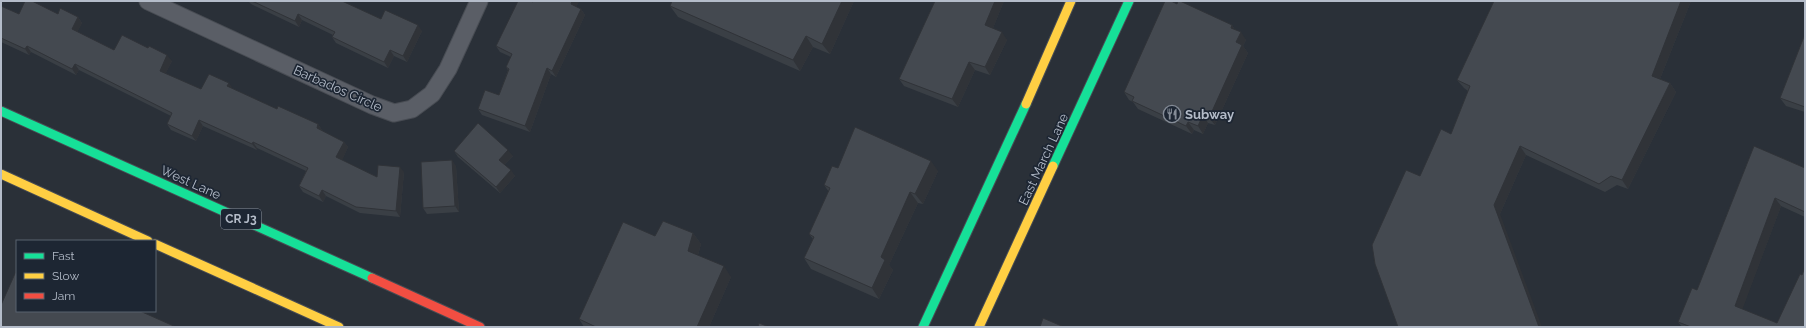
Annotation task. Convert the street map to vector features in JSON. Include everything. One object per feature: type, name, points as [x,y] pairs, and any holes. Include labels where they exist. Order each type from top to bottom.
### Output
[{"type":"main road","points":[[923,327],[1072,1]]},
{"type":"main road","name":"East March Lane","points":[[979,327],[1129,1]]},
{"type":"main road","name":"West Lane","points":[[1,111],[480,327]]},
{"type":"main road","points":[[1,174],[146,240]]},
{"type":"main road","points":[[156,244],[339,327]]},
{"type":"street","name":"Barbados Circle","points":[[148,1],[372,105],[394,113],[412,109],[432,94],[448,69],[479,1]]},
{"type":"building","points":[[25,1],[32,1],[58,14],[60,8],[78,17],[72,29],[114,50],[122,35],[148,48],[149,46],[167,55],[160,71],[201,89],[209,74],[229,83],[227,86],[277,109],[278,106],[318,124],[317,128],[344,142],[336,157],[377,177],[378,165],[400,167],[396,211],[356,207],[322,190],[319,196],[299,186],[308,168],[253,142],[252,144],[199,120],[192,136],[167,124],[172,113],[75,64],[72,69],[27,46],[25,49],[1,38],[1,6],[19,14]]},
{"type":"building","points":[[252,1],[342,1],[381,19],[385,10],[418,25],[403,56],[390,50],[384,62],[332,37],[335,32],[298,14],[295,21]]},
{"type":"building","points":[[518,1],[572,1],[571,4],[581,9],[552,71],[547,68],[525,126],[478,109],[485,90],[499,95],[509,69],[506,67],[512,54],[496,46]]},
{"type":"building","points":[[672,1],[842,1],[822,44],[806,36],[793,60],[670,6]]},
{"type":"building","points":[[935,1],[995,1],[985,25],[1002,32],[985,67],[969,62],[952,99],[899,79]]},
{"type":"building","points":[[1165,1],[1171,1],[1177,4],[1178,1],[1180,1],[1232,25],[1231,28],[1241,32],[1236,42],[1242,45],[1209,118],[1203,115],[1198,126],[1188,122],[1186,126],[1132,101],[1134,97],[1124,92]]},
{"type":"building","points":[[1494,1],[1681,1],[1652,76],[1670,83],[1622,180],[1611,176],[1599,184],[1520,146],[1494,205],[1539,327],[1398,327],[1375,264],[1372,245],[1406,170],[1420,176],[1441,129],[1451,134],[1470,86],[1457,80]]},
{"type":"building","points":[[1805,34],[1805,107],[1780,98]]},
{"type":"building","points":[[478,123],[508,150],[499,160],[511,170],[496,187],[454,151]]},
{"type":"building","points":[[855,127],[931,161],[915,194],[910,192],[881,257],[885,260],[872,288],[804,258],[814,237],[809,234],[830,188],[824,185],[832,166],[838,168]]},
{"type":"building","points":[[1754,146],[1805,168],[1805,212],[1775,198],[1735,306],[1777,323],[1800,274],[1802,275],[1805,267],[1805,327],[1691,327],[1678,322],[1692,288],[1697,290]]},
{"type":"building","points":[[452,160],[455,206],[423,208],[421,162]]},
{"type":"building","points":[[663,221],[693,233],[688,251],[724,266],[697,327],[596,327],[579,319],[623,222],[655,236]]},
{"type":"building","points":[[16,271],[16,312],[142,312],[176,327],[1,327],[1,305]]},
{"type":"building","points":[[1043,318],[1064,327],[1040,327]]},
{"type":"building","points":[[759,323],[769,327],[758,327]]},
{"type":"traffic: fast","points":[[1053,166],[1129,1]]},
{"type":"traffic: fast","points":[[923,327],[1026,104]]},
{"type":"traffic: fast","points":[[1,111],[372,278]]},
{"type":"traffic: slow","points":[[1026,104],[1071,1]]},
{"type":"traffic: slow","points":[[979,327],[1053,166]]},
{"type":"traffic: slow","points":[[1,174],[146,240]]},
{"type":"traffic: slow","points":[[156,244],[339,327]]},
{"type":"traffic: jam","points":[[372,278],[480,327]]},
{"type":"place","name":"Subway","points":[[1172,114]]}]
